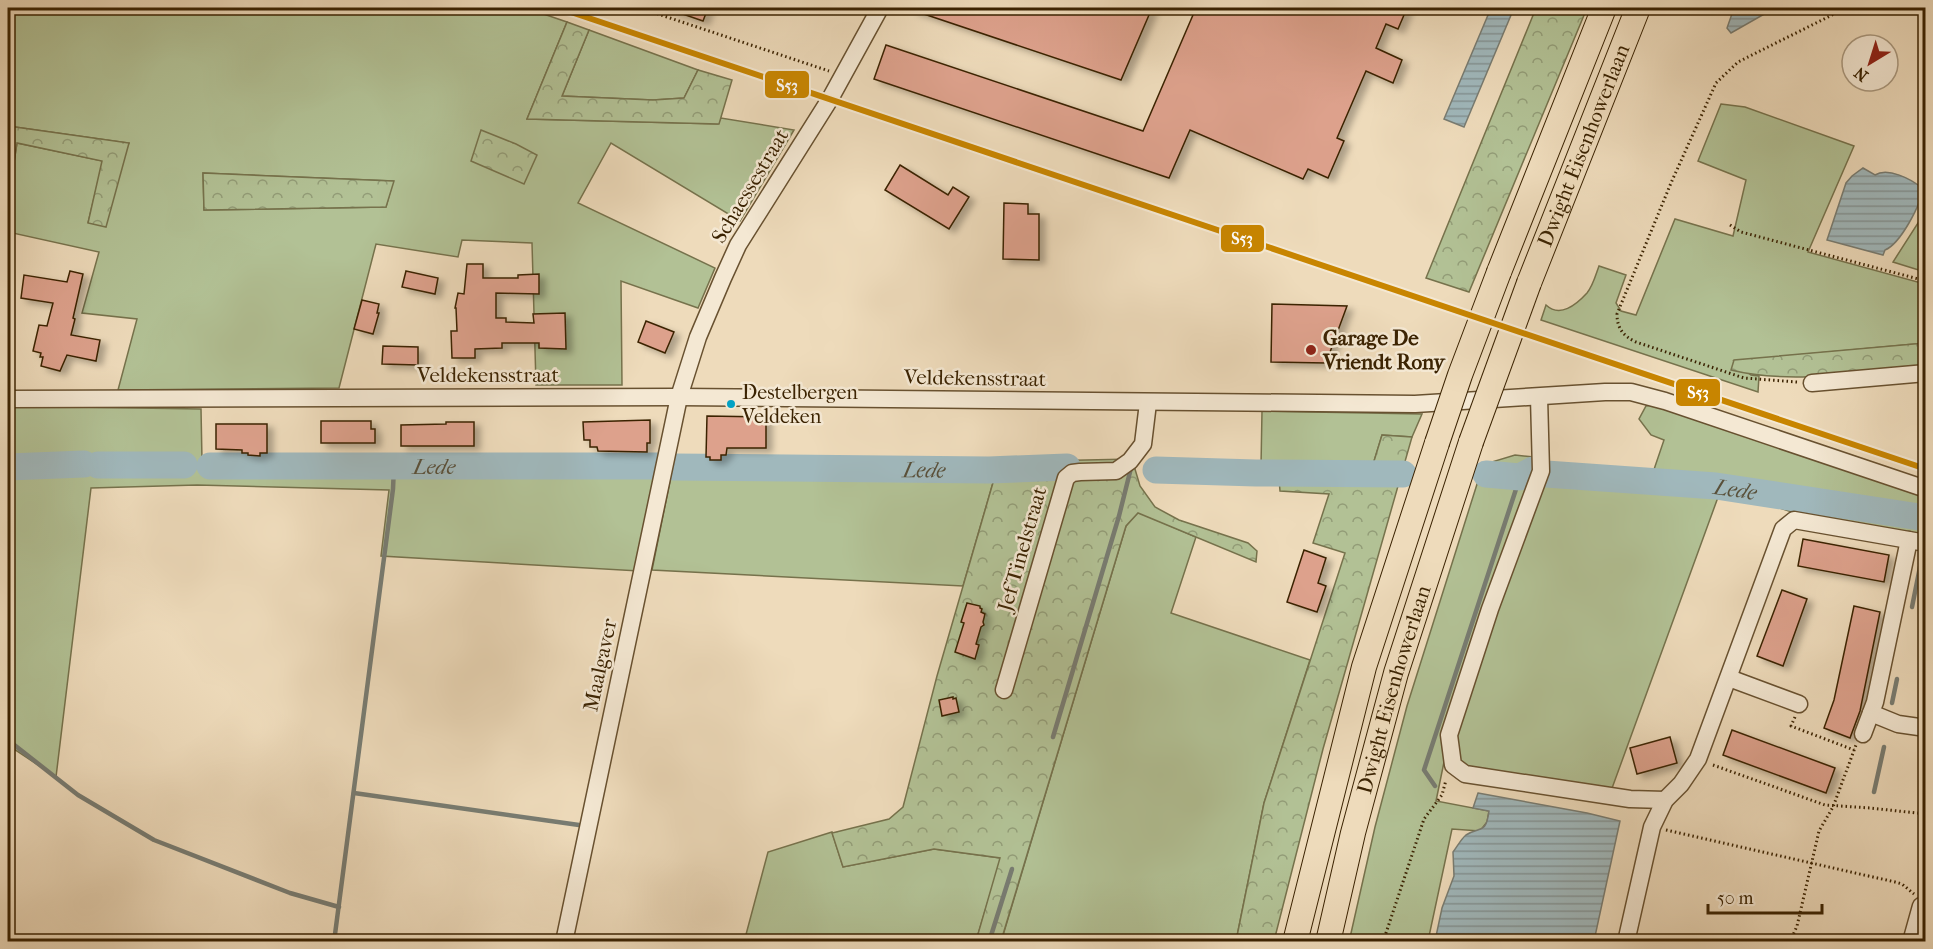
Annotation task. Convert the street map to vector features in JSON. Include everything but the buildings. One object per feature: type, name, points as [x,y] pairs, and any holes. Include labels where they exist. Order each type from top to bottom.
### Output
[{"type":"highway","name":"Dwight Eisenhowerlaan","points":[[1295,942],[1364,667],[1437,443],[1499,272],[1604,8]]},
{"type":"highway","name":"Dwight Eisenhowerlaan","points":[[1328,942],[1353,833],[1396,673],[1471,442],[1529,283],[1638,8]]},
{"type":"street","name":"Schaessestraat","points":[[679,397],[698,337],[738,245],[843,76],[880,8]]},
{"type":"street","points":[[1812,383],[1926,373]]},
{"type":"street","name":"Veldekensstraat","points":[[8,399],[679,397],[1415,405],[1631,392],[1665,400],[1926,489]]},
{"type":"street","name":"Maalgaver","points":[[564,942],[679,397]]},
{"type":"street","points":[[1539,397],[1541,471],[1490,609],[1449,735],[1453,765],[1465,774],[1630,799],[1665,800]]},
{"type":"street","name":"Jef Tinelstraat","points":[[1004,690],[1066,478],[1071,473],[1116,471],[1130,461],[1143,444],[1148,403]]},
{"type":"street","points":[[1626,942],[1652,827],[1665,800],[1681,784],[1698,759],[1783,529],[1794,520],[1918,542],[1875,702],[1863,734]]},
{"type":"street","points":[[1729,678],[1799,704]]},
{"type":"street","points":[[1871,713],[1898,724],[1926,728]]},
{"type":"street","points":[[1911,942],[1921,906]]},
{"type":"path","points":[[640,8],[843,76]]},
{"type":"path","points":[[1812,383],[1744,378],[1656,350],[1624,336],[1617,322],[1617,314],[1671,183],[1716,83],[1738,62],[1846,8]]},
{"type":"path","points":[[1730,225],[1741,232],[1926,281]]},
{"type":"path","points":[[1799,704],[1791,726],[1854,750]]},
{"type":"path","points":[[1790,942],[1797,926],[1819,831],[1833,807],[1858,740],[1863,734]]},
{"type":"path","points":[[1698,759],[1833,807],[1926,814]]},
{"type":"path","points":[[1383,942],[1424,819],[1442,795],[1453,765]]},
{"type":"path","points":[[1652,827],[1902,884],[1914,893],[1921,906]]},
{"type":"green space","points":[[8,8],[526,8],[567,22],[527,119],[718,124],[721,118],[794,130],[740,221],[611,143],[578,203],[715,268],[698,308],[621,281],[622,385],[536,385],[532,243],[462,240],[458,257],[376,244],[339,388],[118,390],[137,319],[82,313],[99,252],[8,232],[8,201],[17,143],[103,161],[88,223],[129,143],[8,126]],"holes":[[[203,173],[393,181],[386,207],[204,210]]]},
{"type":"green space","points":[[1536,8],[1587,8],[1469,292],[1426,278]]},
{"type":"green space","points":[[567,22],[589,30],[562,96],[653,100],[684,98],[698,70],[732,80],[719,124],[527,119]]},
{"type":"green space","points":[[589,30],[698,70],[684,98],[653,100],[562,96]]},
{"type":"green space","points":[[1721,104],[1745,107],[1854,146],[1808,252],[1925,284],[1925,343],[1734,361],[1751,375],[1759,376],[1758,392],[1541,320],[1546,305],[1551,309],[1562,310],[1583,297],[1591,287],[1599,266],[1626,275],[1616,303],[1621,311],[1636,315],[1675,219],[1733,236],[1746,180],[1698,161]]},
{"type":"green space","points":[[8,126],[129,143],[106,227],[88,223],[102,161],[17,143],[8,201]]},
{"type":"green space","points":[[481,130],[537,155],[524,184],[471,161]]},
{"type":"green space","points":[[203,173],[394,181],[386,207],[204,210]]},
{"type":"green space","points":[[1925,212],[1925,272],[1893,262]]},
{"type":"green space","points":[[1925,343],[1925,366],[1802,377],[1778,377],[1731,370],[1734,360]]},
{"type":"green space","points":[[1655,404],[1925,494],[1925,539],[1801,515],[1721,489],[1611,791],[1444,762],[1436,801],[1489,811],[1487,822],[1480,831],[1452,829],[1428,941],[1349,942],[1375,827],[1407,706],[1485,464],[1515,455],[1534,457],[1646,493],[1664,440],[1651,435],[1639,419],[1646,406]]},
{"type":"green space","points":[[8,406],[201,409],[202,460],[658,460],[639,571],[381,556],[389,490],[197,485],[91,488],[56,777],[8,745]]},
{"type":"green space","points":[[1262,411],[1422,414],[1412,437],[1382,435],[1371,471],[1261,466]]},
{"type":"green space","points":[[1382,435],[1412,437],[1323,749],[1274,941],[1236,941],[1264,803],[1345,553],[1313,543],[1329,494],[1280,491],[1278,467],[1371,471]]},
{"type":"green space","points":[[675,456],[999,462],[963,586],[652,570]]},
{"type":"green space","points":[[1132,459],[1140,486],[1155,507],[1179,520],[1248,543],[1257,551],[1256,562],[1138,513],[1126,526],[1001,941],[976,941],[1000,858],[934,849],[843,867],[832,833],[889,819],[903,807],[937,676],[999,462]]},
{"type":"green space","points":[[1138,512],[1196,537],[1171,613],[1310,660],[1264,803],[1236,941],[1001,942],[1126,526]]},
{"type":"green space","points":[[832,832],[843,867],[934,849],[1001,858],[976,941],[744,942],[768,852]]},
{"type":"water","points":[[1491,8],[1514,8],[1464,127],[1444,119]]},
{"type":"water","points":[[1734,8],[1775,8],[1731,33],[1727,28]]},
{"type":"water","points":[[1863,168],[1875,175],[1886,172],[1899,175],[1922,188],[1918,204],[1909,223],[1883,255],[1827,240],[1846,183]]},
{"type":"water","points":[[1478,793],[1620,821],[1594,941],[1435,941],[1442,908],[1454,876],[1453,852],[1466,835],[1482,829],[1488,819],[1489,811],[1473,808]]},
{"type":"waterway","name":"Lede","points":[[8,467],[84,464]]},
{"type":"waterway","name":"Lede","points":[[98,465],[184,465]]},
{"type":"waterway","name":"Lede","points":[[210,466],[657,466]]},
{"type":"waterway","points":[[334,942],[393,489],[394,466]]},
{"type":"waterway","name":"Lede","points":[[674,467],[989,470],[1067,467]]},
{"type":"waterway","points":[[1053,737],[1119,516],[1131,468]]},
{"type":"waterway","name":"Lede","points":[[1156,470],[1403,474]]},
{"type":"waterway","name":"Lede","points":[[1486,474],[1520,477],[1533,470]]},
{"type":"waterway","name":"Lede","points":[[1546,474],[1716,486],[1926,518]]},
{"type":"waterway","points":[[1435,786],[1424,770],[1520,477]]},
{"type":"waterway","points":[[1912,607],[1921,562]]},
{"type":"waterway","points":[[1892,703],[1897,679]]},
{"type":"waterway","points":[[8,740],[78,795],[154,840],[290,893],[339,907]]},
{"type":"waterway","points":[[1874,792],[1884,747]]},
{"type":"waterway","points":[[354,793],[579,825]]},
{"type":"waterway","points":[[989,942],[1012,869]]},
{"type":"transit line","name":"S53","points":[[559,8],[1926,469]]},
{"type":"place","name":"Garage De Vriendt Rony","points":[[1311,350]]},
{"type":"place","name":"Destelbergen Veldeken","points":[[731,404]]}]
